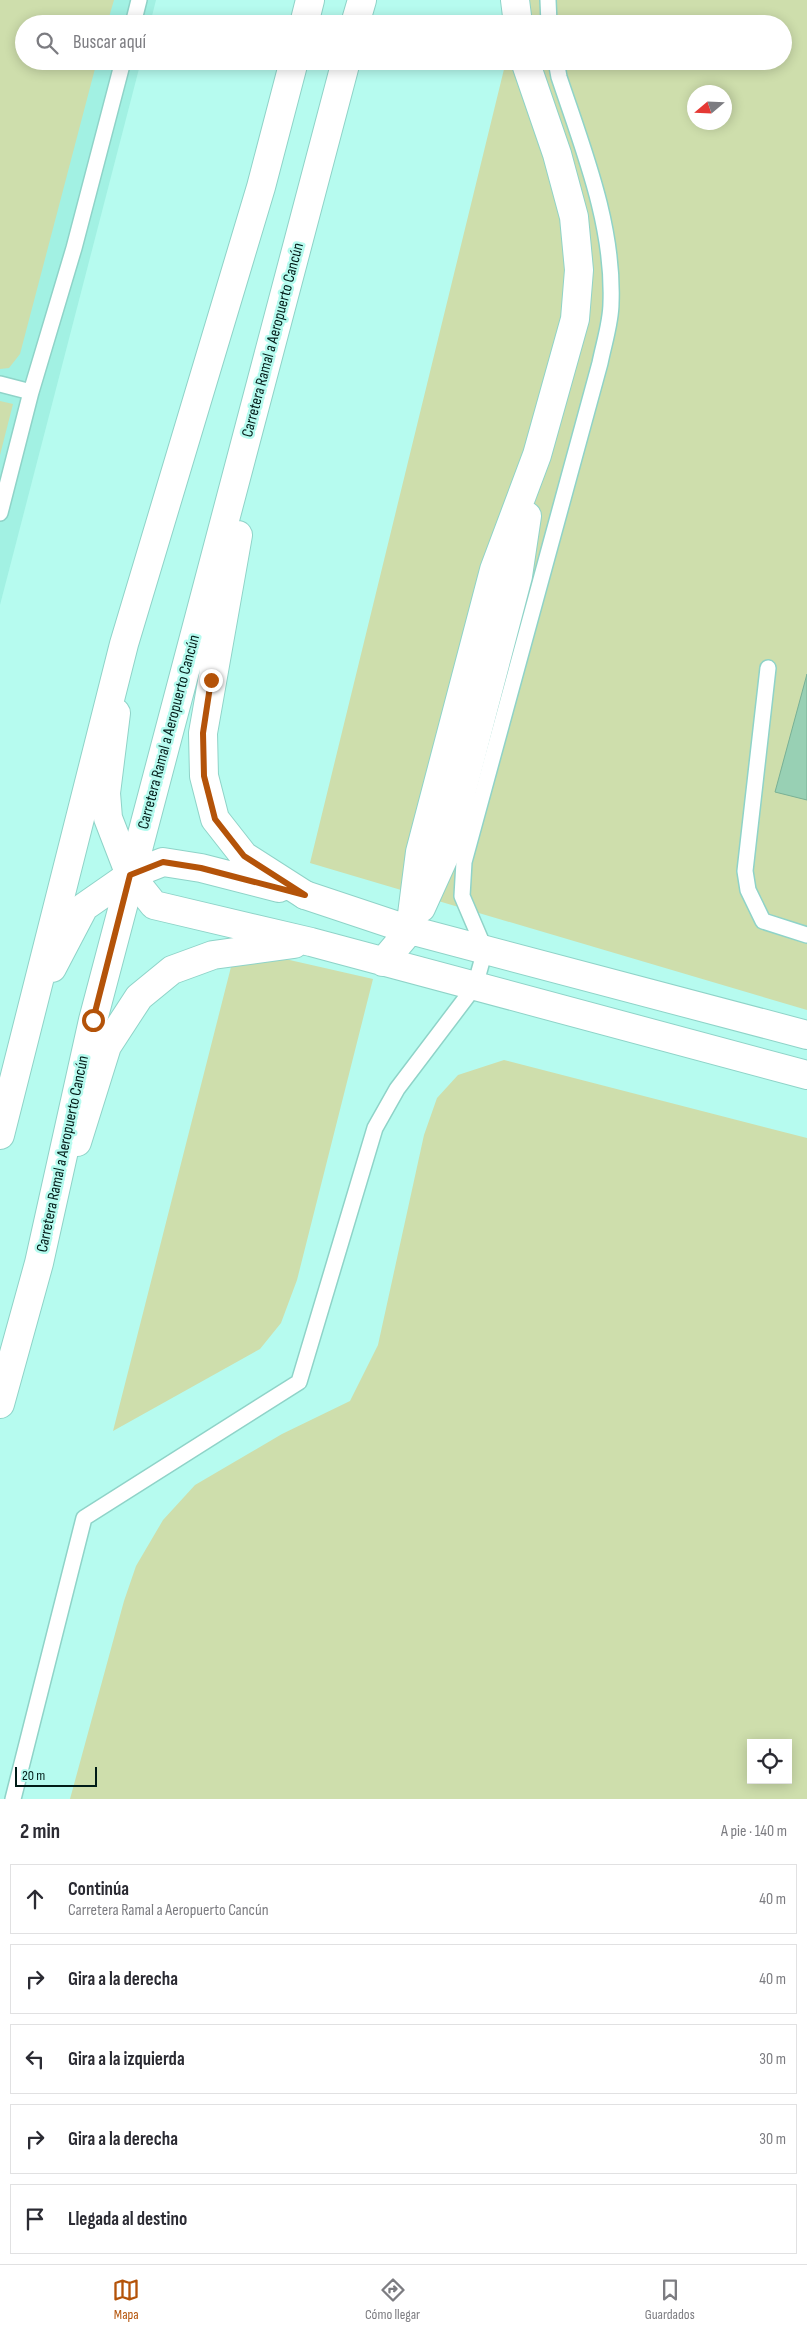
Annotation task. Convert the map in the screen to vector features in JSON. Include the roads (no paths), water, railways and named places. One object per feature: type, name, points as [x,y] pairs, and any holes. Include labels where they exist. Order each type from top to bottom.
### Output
[{"type":"main road","points":[[306,15],[310,0]]},
{"type":"main road","points":[[358,15],[362,0]]},
{"type":"main road","points":[[515,0],[517,15]]},
{"type":"main road","points":[[0,1135],[124,644],[261,187],[292,70]]},
{"type":"main road","name":"Carretera Ramal a Aeropuerto Cancún","points":[[0,1404],[39,1262],[93,1020],[130,875],[344,70]]},
{"type":"main road","points":[[382,962],[410,930],[420,852],[494,570],[537,456],[575,319],[579,270],[574,217],[557,154],[528,70]]},
{"type":"main road","points":[[257,402],[243,512],[203,733],[204,776],[215,819],[244,856],[305,895]]},
{"type":"main road","points":[[124,644],[106,793],[108,818],[130,875],[154,905],[311,942],[807,1075]]},
{"type":"main road","points":[[32,1008],[84,907],[130,875],[163,862],[201,868],[305,895],[410,930],[807,1035]]},
{"type":"main road","points":[[39,1262],[107,1046],[139,997],[172,970],[213,955],[311,942]]},
{"type":"lane","points":[[135,15],[139,0]]},
{"type":"lane","points":[[548,0],[549,15]]},
{"type":"lane","points":[[0,513],[32,392],[74,248],[121,70]]},
{"type":"lane","points":[[13,1799],[84,1518],[299,1382],[375,1128],[397,1089],[475,986],[485,950],[462,896],[464,862],[600,363],[612,304],[608,241],[594,183],[558,70]]},
{"type":"lane","points":[[0,384],[32,392]]},
{"type":"lane","points":[[768,668],[744,871],[748,890],[763,921],[807,935]]}]
